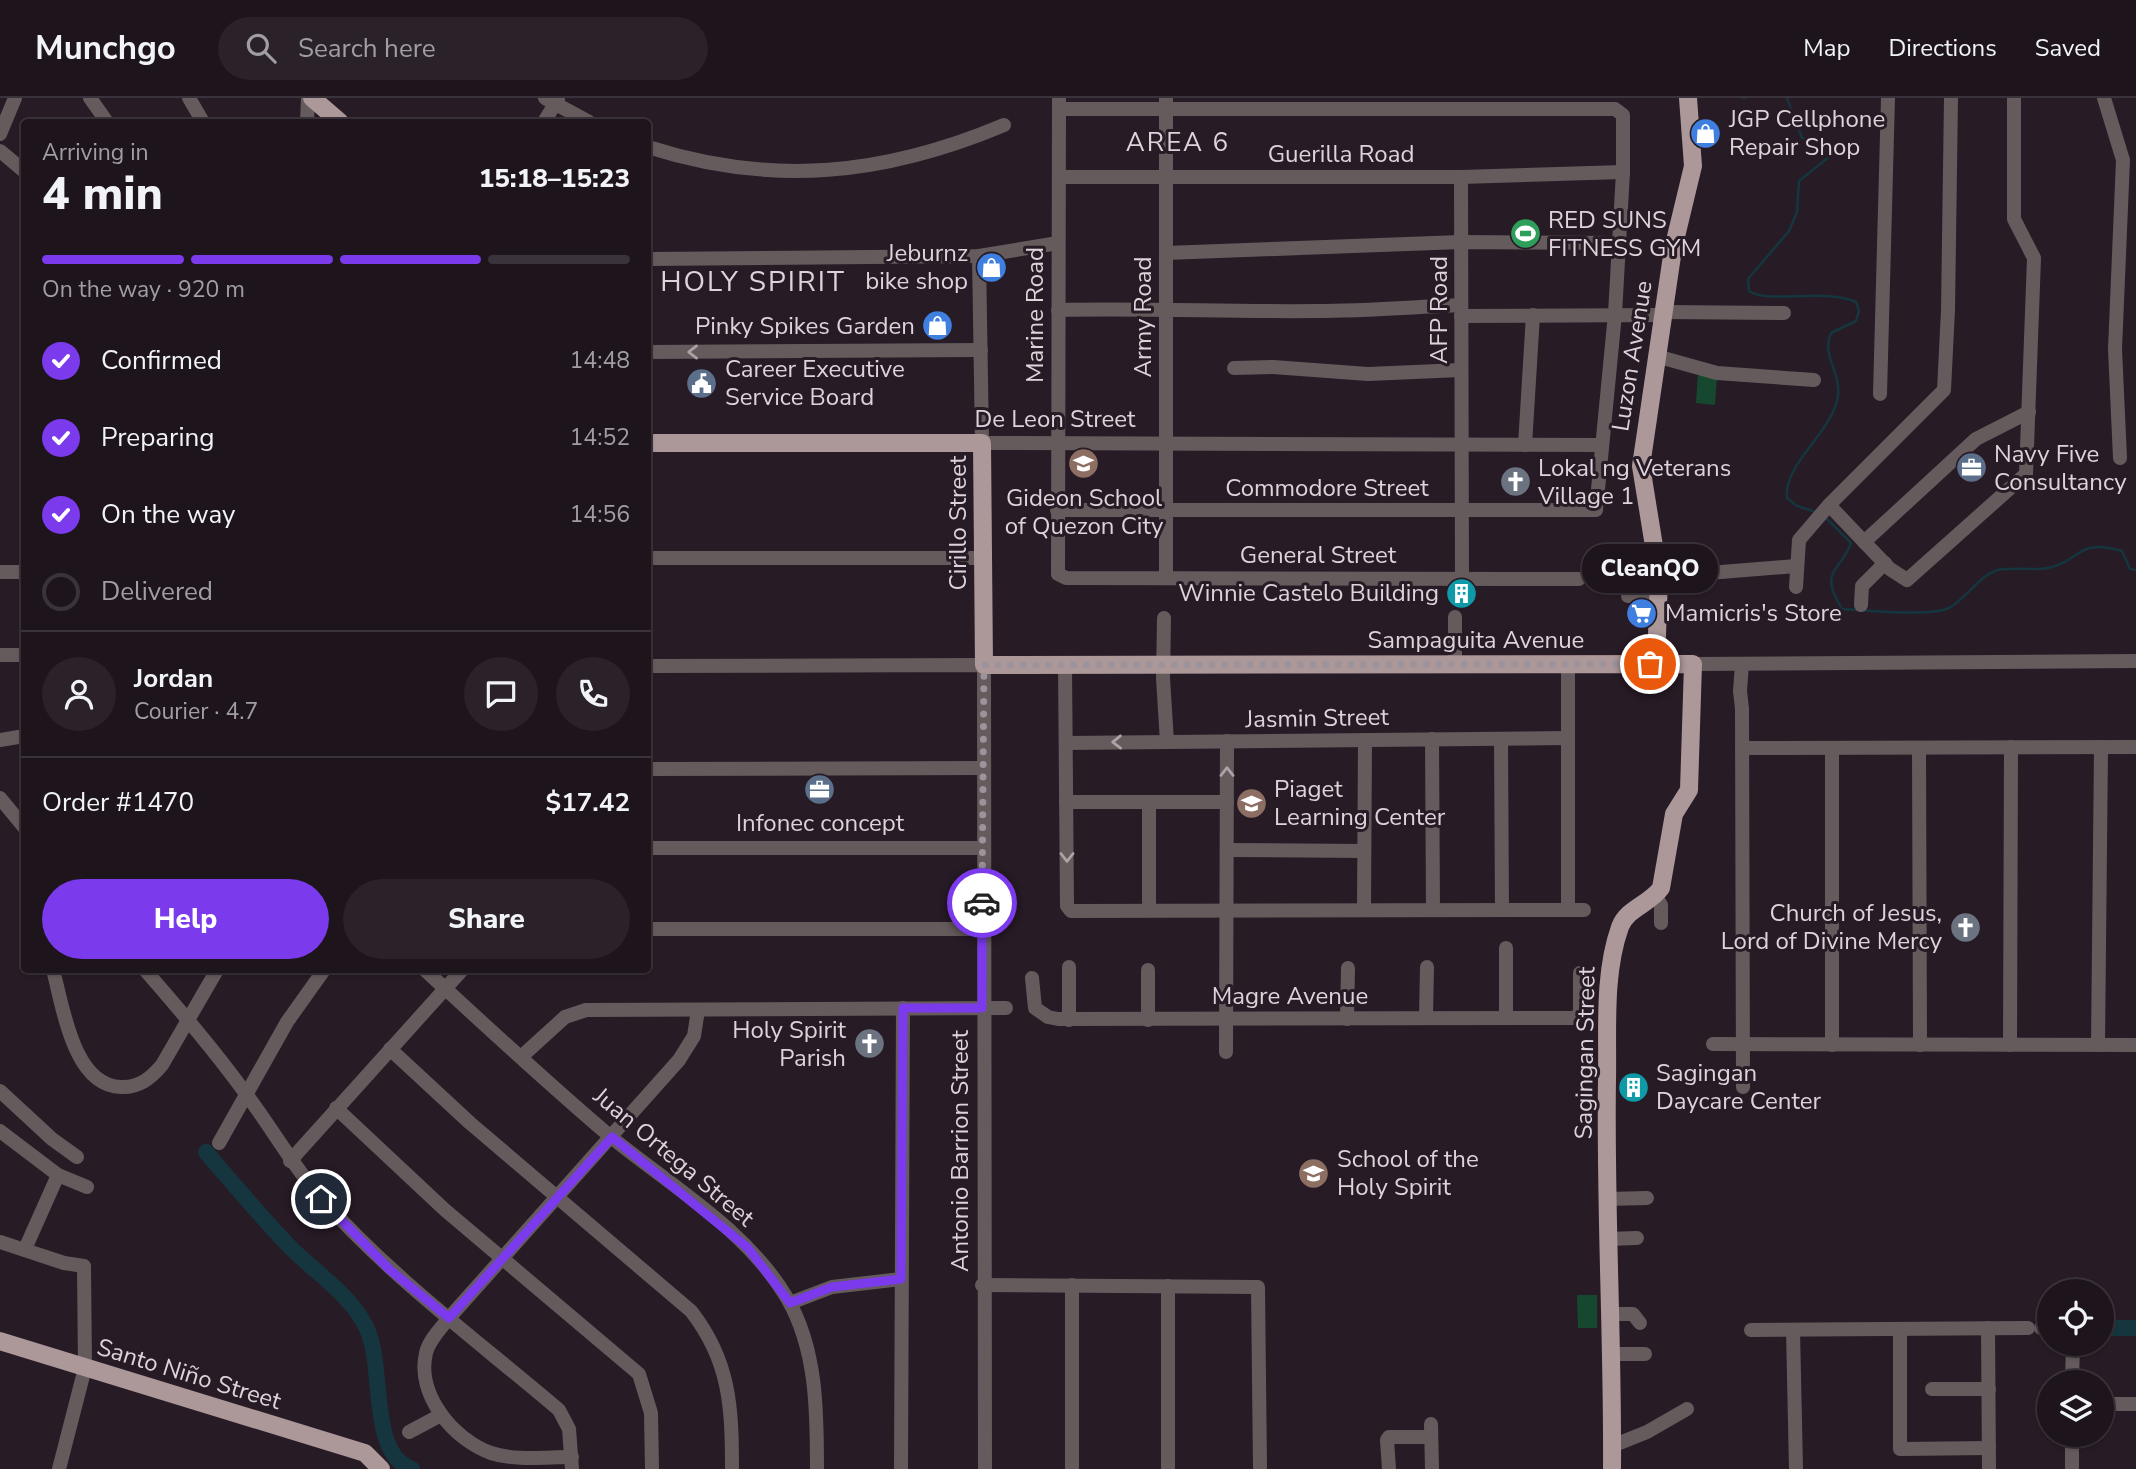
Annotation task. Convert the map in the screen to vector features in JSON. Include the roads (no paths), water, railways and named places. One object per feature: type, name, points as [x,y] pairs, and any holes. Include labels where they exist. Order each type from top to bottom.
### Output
[{"type":"main road","name":"Luzon Avenue","points":[[1656,664],[1659,577],[1641,466],[1673,249],[1693,166],[1688,98]]},
{"type":"main road","points":[[317,107],[335,119]]},
{"type":"main road","name":"De Leon Street","points":[[651,443],[982,443]]},
{"type":"main road","name":"Cirillo Street","points":[[982,443],[984,665]]},
{"type":"main road","name":"Sampaguita Avenue","points":[[984,665],[1065,664],[1166,668],[1693,664]]},
{"type":"main road","points":[[1655,896],[1664,877],[1674,814],[1689,790],[1693,664]]},
{"type":"main road","name":"Sagingan Street","points":[[1612,1469],[1608,994],[1612,956],[1621,924],[1633,910],[1655,896]]},
{"type":"main road","name":"Santo Niño Street","points":[[0,1341],[365,1453],[381,1469]]},
{"type":"street","points":[[0,134],[15,98]]},
{"type":"street","points":[[90,98],[105,119]]},
{"type":"street","points":[[189,98],[201,119]]},
{"type":"street","points":[[1880,394],[1888,98]]},
{"type":"street","points":[[1796,587],[1799,540],[1823,511],[1944,390],[1951,98]]},
{"type":"street","points":[[1823,511],[1864,542],[1900,578],[1910,579],[2026,474],[2034,258],[2014,219],[2014,98]]},
{"type":"street","points":[[2104,98],[2123,160],[2115,349],[2120,458]]},
{"type":"street","points":[[545,119],[553,100],[584,119]]},
{"type":"street","points":[[1059,103],[1602,108],[1620,111],[1623,122],[1623,172],[1615,314],[1601,445]]},
{"type":"street","name":"Marine Road","points":[[1058,574],[1059,103]]},
{"type":"street","name":"Army Road","points":[[1166,103],[1166,578]]},
{"type":"street","points":[[651,148],[700,161],[751,170],[803,172],[858,169],[956,145],[1004,125]]},
{"type":"street","points":[[0,152],[21,169]]},
{"type":"street","name":"Guerilla Road","points":[[1059,177],[1461,177],[1623,172]]},
{"type":"street","name":"AFP Road","points":[[1461,177],[1462,578]]},
{"type":"street","points":[[1166,253],[1461,242],[1618,243]]},
{"type":"street","points":[[651,260],[979,256],[1058,243]]},
{"type":"street","name":"Cirillo Street","points":[[979,256],[982,443]]},
{"type":"street","points":[[1058,310],[1166,307],[1202,311],[1461,310],[1533,315],[1784,313]]},
{"type":"street","points":[[1525,445],[1533,315]]},
{"type":"street","points":[[651,352],[981,350]]},
{"type":"street","points":[[1656,356],[1717,373],[1814,380]]},
{"type":"street","points":[[1234,368],[1273,367],[1368,374],[1461,370]]},
{"type":"street","points":[[1864,542],[1976,439],[2029,412]]},
{"type":"street","name":"De Leon Street","points":[[982,443],[1462,442],[1601,445]]},
{"type":"street","name":"Commodore Street","points":[[1057,510],[1597,510],[1601,445]]},
{"type":"street","points":[[651,558],[983,558]]},
{"type":"street","points":[[1860,605],[1862,586],[1885,563]]},
{"type":"street","points":[[1659,577],[1796,566]]},
{"type":"street","points":[[0,572],[21,572]]},
{"type":"street","name":"General Street","points":[[1058,574],[1066,578],[1579,579]]},
{"type":"street","points":[[1628,596],[1660,596]]},
{"type":"street","points":[[1455,617],[1455,664]]},
{"type":"street","points":[[1164,618],[1166,668],[1163,678],[1167,742]]},
{"type":"street","points":[[0,654],[21,654]]},
{"type":"street","name":"Sampaguita Avenue","points":[[1693,664],[2136,661]]},
{"type":"street","points":[[1065,664],[1068,909],[1080,912],[1584,910]]},
{"type":"street","points":[[1568,664],[1568,910]]},
{"type":"street","points":[[1742,664],[1745,702],[1742,709],[1743,1087]]},
{"type":"street","points":[[651,666],[984,665]]},
{"type":"street","name":"Antonio Barrion Street","points":[[984,665],[982,1284],[985,1469]]},
{"type":"street","points":[[0,740],[21,736]]},
{"type":"street","name":"Jasmin Street","points":[[1066,743],[1568,738]]},
{"type":"street","points":[[1501,739],[1502,910]]},
{"type":"street","points":[[1364,910],[1365,740]]},
{"type":"street","points":[[1432,740],[1433,910]]},
{"type":"street","points":[[1226,1052],[1227,741]]},
{"type":"street","points":[[2010,1045],[2011,747]]},
{"type":"street","points":[[2098,1045],[2101,747]]},
{"type":"street","points":[[1742,748],[2136,747]]},
{"type":"street","points":[[1832,748],[1832,1045]]},
{"type":"street","points":[[1919,748],[1920,1045]]},
{"type":"street","points":[[651,769],[982,768]]},
{"type":"street","points":[[0,798],[21,823]]},
{"type":"street","points":[[1066,802],[1227,802]]},
{"type":"street","points":[[1149,802],[1149,910]]},
{"type":"street","points":[[651,848],[982,848]]},
{"type":"street","points":[[1227,850],[1364,851]]},
{"type":"street","points":[[1655,896],[1661,905],[1661,923]]},
{"type":"street","points":[[651,929],[982,929]]},
{"type":"street","points":[[1506,948],[1506,1018]]},
{"type":"street","points":[[1069,967],[1069,1020]]},
{"type":"street","points":[[1426,1018],[1427,967]]},
{"type":"street","points":[[1347,1019],[1348,968]]},
{"type":"street","points":[[1148,970],[1148,1020]]},
{"type":"street","name":"Magre Avenue","points":[[1032,978],[1033,1001],[1039,1013],[1069,1020],[1506,1018],[1579,1016],[1580,972]]},
{"type":"street","points":[[53,973],[81,1062],[88,1073],[113,1087],[139,1084],[152,1077],[215,973]]},
{"type":"street","points":[[148,973],[247,1094],[290,1161],[389,1269],[449,1318],[559,1410],[569,1429],[572,1463],[492,1453],[464,1436],[441,1415],[431,1394],[425,1354],[449,1318],[688,1048],[697,1024],[698,1010]]},
{"type":"street","points":[[219,1143],[301,1000],[322,973]]},
{"type":"street","name":"Juan Ortega Street","points":[[428,973],[612,1137],[748,1248],[790,1303],[801,1329],[813,1379],[817,1469]]},
{"type":"street","points":[[290,1161],[459,973]]},
{"type":"street","points":[[901,1469],[903,1008]]},
{"type":"street","points":[[521,1058],[555,1024],[576,1012],[1006,1008]]},
{"type":"street","points":[[1713,1044],[2136,1045]]},
{"type":"street","points":[[390,1049],[470,1123],[674,1294],[706,1331],[726,1376],[732,1469]]},
{"type":"street","points":[[0,1091],[52,1139],[77,1157]]},
{"type":"street","points":[[336,1108],[503,1259],[639,1374],[651,1413],[652,1469]]},
{"type":"street","points":[[0,1131],[58,1175],[87,1187]]},
{"type":"street","points":[[25,1249],[58,1175]]},
{"type":"street","points":[[1608,1199],[1647,1198]]},
{"type":"street","points":[[1608,1239],[1637,1238]]},
{"type":"street","points":[[0,1242],[84,1266],[85,1368],[59,1469]]},
{"type":"street","points":[[790,1303],[832,1287],[901,1279]]},
{"type":"street","points":[[982,1284],[1258,1287],[1260,1469]]},
{"type":"street","points":[[1072,1285],[1072,1469]]},
{"type":"street","points":[[1168,1286],[1168,1469]]},
{"type":"street","points":[[1611,1314],[1633,1314],[1640,1323]]},
{"type":"street","points":[[1988,1328],[1989,1469]]},
{"type":"street","points":[[1751,1330],[2037,1328]]},
{"type":"street","points":[[1900,1329],[1900,1448],[1989,1448]]},
{"type":"street","points":[[1793,1330],[1796,1469]]},
{"type":"street","points":[[1613,1354],[1644,1354]]},
{"type":"street","points":[[1932,1389],[1989,1389]]},
{"type":"street","points":[[2114,1404],[2136,1404]]},
{"type":"street","points":[[1612,1446],[1647,1432],[1687,1409]]},
{"type":"street","points":[[410,1432],[441,1415]]},
{"type":"street","points":[[1389,1469],[1387,1440],[1390,1437],[1432,1430],[1432,1469]]},
{"type":"street","points":[[2072,1447],[2072,1469]]},
{"type":"waterway","points":[[1787,98],[1802,138],[1822,144],[1830,152],[1829,157],[1799,181],[1797,212],[1789,231],[1748,279],[1749,291],[1769,296],[1843,298],[1856,302],[1859,311],[1856,321],[1831,333],[1828,349],[1837,379],[1838,396],[1827,422],[1800,460],[1788,485],[1787,498],[1797,506],[1816,512]]},
{"type":"waterway","points":[[1825,517],[1851,543],[1831,579],[1842,609],[1913,613],[1940,611],[1955,604],[1983,578],[1995,571],[2048,568],[2095,547],[2122,551],[2130,569],[2136,570]]},
{"type":"waterway","points":[[206,1152],[280,1236],[343,1295],[360,1317],[372,1346],[383,1428],[389,1446],[398,1460],[412,1469]]},
{"type":"waterway","points":[[2114,1328],[2136,1328]]},
{"type":"place","name":"JGP Cellphone Repair Shop","points":[[1706,133]]},
{"type":"place","name":"RED SUNS FITNESS GYM","points":[[1525,234]]},
{"type":"place","name":"Jeburnz bike shop","points":[[991,267]]},
{"type":"place","name":"Pinky Spikes Garden","points":[[938,326]]},
{"type":"place","name":"Career Executive Service Board","points":[[702,383]]},
{"type":"place","name":"Gideon School of Quezon City","points":[[1084,464]]},
{"type":"place","name":"Navy Five Consultancy","points":[[1971,468]]},
{"type":"place","name":"Lokal ng Veterans Village 1","points":[[1515,482]]},
{"type":"place","name":"Winnie Castelo Building","points":[[1462,593]]},
{"type":"place","name":"Mamicris's Store","points":[[1642,613]]},
{"type":"place","name":"CleanQO","points":[[1650,664]]},
{"type":"place","name":"Infonec concept","points":[[820,789]]},
{"type":"place","name":"Piaget Learning Center","points":[[1251,803]]},
{"type":"place","name":"Church of Jesus, Lord of Divine Mercy","points":[[1965,927]]},
{"type":"place","name":"Holy Spirit Parish","points":[[869,1044]]},
{"type":"place","name":"Sagingan Daycare Center","points":[[1633,1087]]},
{"type":"place","name":"School of the Holy Spirit","points":[[1314,1173]]},
{"type":"district","name":"AREA 6","points":[[1178,142]]},
{"type":"district","name":"HOLY SPIRIT","points":[[753,281]]}]
